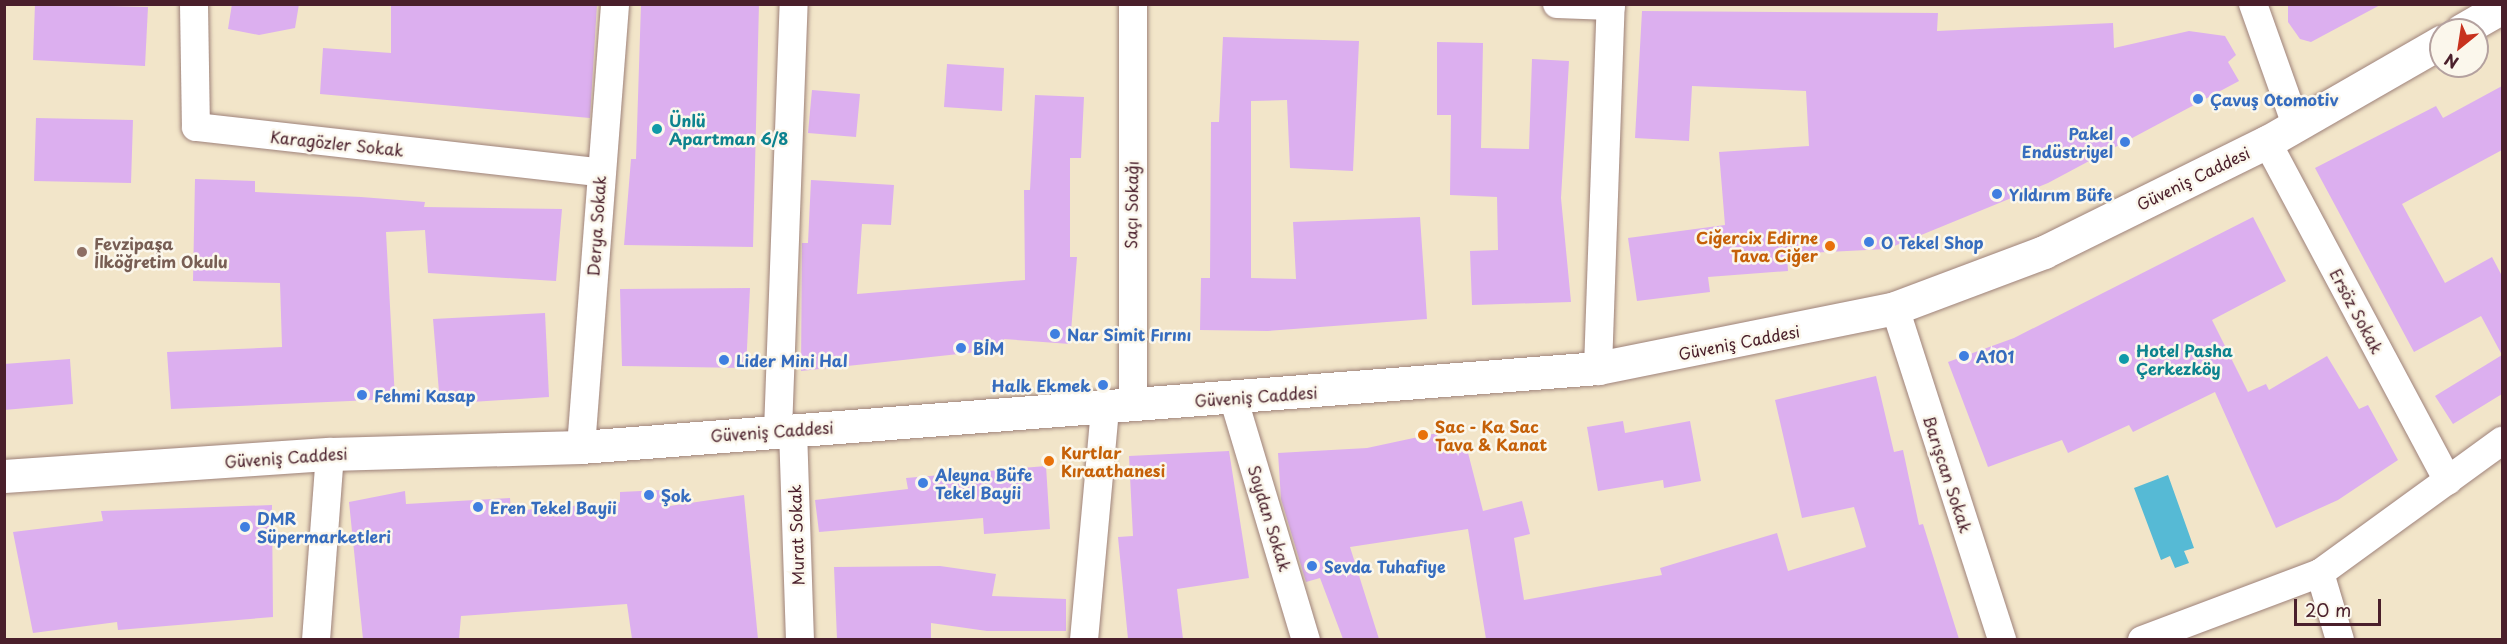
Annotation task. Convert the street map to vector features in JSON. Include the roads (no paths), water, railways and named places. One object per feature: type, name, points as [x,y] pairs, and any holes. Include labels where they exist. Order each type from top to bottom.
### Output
[{"type":"street","name":"Karagözler Sokak","points":[[194,4],[195,127],[600,172]]},
{"type":"street","name":"Derya Sokak","points":[[581,447],[600,172],[615,4]]},
{"type":"street","name":"Murat Sokak","points":[[794,4],[785,430],[800,639]]},
{"type":"street","name":"Saçı Sokağı","points":[[1084,639],[1119,406],[1129,365],[1133,4]]},
{"type":"street","points":[[1557,4],[1611,5],[1598,368]]},
{"type":"street","points":[[2253,4],[2296,125]]},
{"type":"street","points":[[2483,18],[2502,7]]},
{"type":"street","name":"Güveniş Caddesi","points":[[4,476],[330,454],[581,447],[1598,368],[1895,308],[2044,252],[2267,142],[2429,49]]},
{"type":"street","name":"Ersöz Sokak","points":[[2267,142],[2448,481]]},
{"type":"street","name":"Barışcan Sokak","points":[[1895,308],[2002,639]]},
{"type":"street","name":"Soydan Sokak","points":[[1233,397],[1306,639]]},
{"type":"street","points":[[2142,639],[2320,573],[2502,441]]},
{"type":"street","points":[[316,639],[330,454]]},
{"type":"street","points":[[2320,573],[2340,639]]},
{"type":"water","points":[[2168,475],[2194,548],[2184,551],[2189,563],[2175,568],[2170,556],[2161,560],[2134,488]]},
{"type":"place","name":"Çavuş Otomotiv","points":[[2198,99]]},
{"type":"place","name":"Ünlü Apartman 6/8","points":[[657,129]]},
{"type":"place","name":"Pakel Endüstriyel","points":[[2125,142]]},
{"type":"place","name":"Yıldırım Büfe","points":[[1997,194]]},
{"type":"place","name":"O Tekel Shop","points":[[1869,242]]},
{"type":"place","name":"Ciğercix Edirne Tava Ciğer","points":[[1830,246]]},
{"type":"place","name":"Fevzipaşa İlköğretim Okulu","points":[[82,252]]},
{"type":"place","name":"Nar Simit Fırını","points":[[1055,334]]},
{"type":"place","name":"BİM","points":[[961,348]]},
{"type":"place","name":"A101","points":[[1964,356]]},
{"type":"place","name":"Hotel Pasha Çerkezköy","points":[[2124,359]]},
{"type":"place","name":"Lider Mini Hal","points":[[724,360]]},
{"type":"place","name":"Halk Ekmek","points":[[1103,385]]},
{"type":"place","name":"Fehmi Kasap","points":[[362,395]]},
{"type":"place","name":"Sac - Ka Sac Tava & Kanat","points":[[1423,435]]},
{"type":"place","name":"Kurtlar Kıraathanesi","points":[[1049,461]]},
{"type":"place","name":"Aleyna Büfe Tekel Bayii","points":[[923,483]]},
{"type":"place","name":"Şok","points":[[649,495]]},
{"type":"place","name":"Eren Tekel Bayii","points":[[478,507]]},
{"type":"place","name":"DMR Süpermarketleri","points":[[245,527]]},
{"type":"place","name":"Sevda Tuhafiye","points":[[1312,566]]}]
